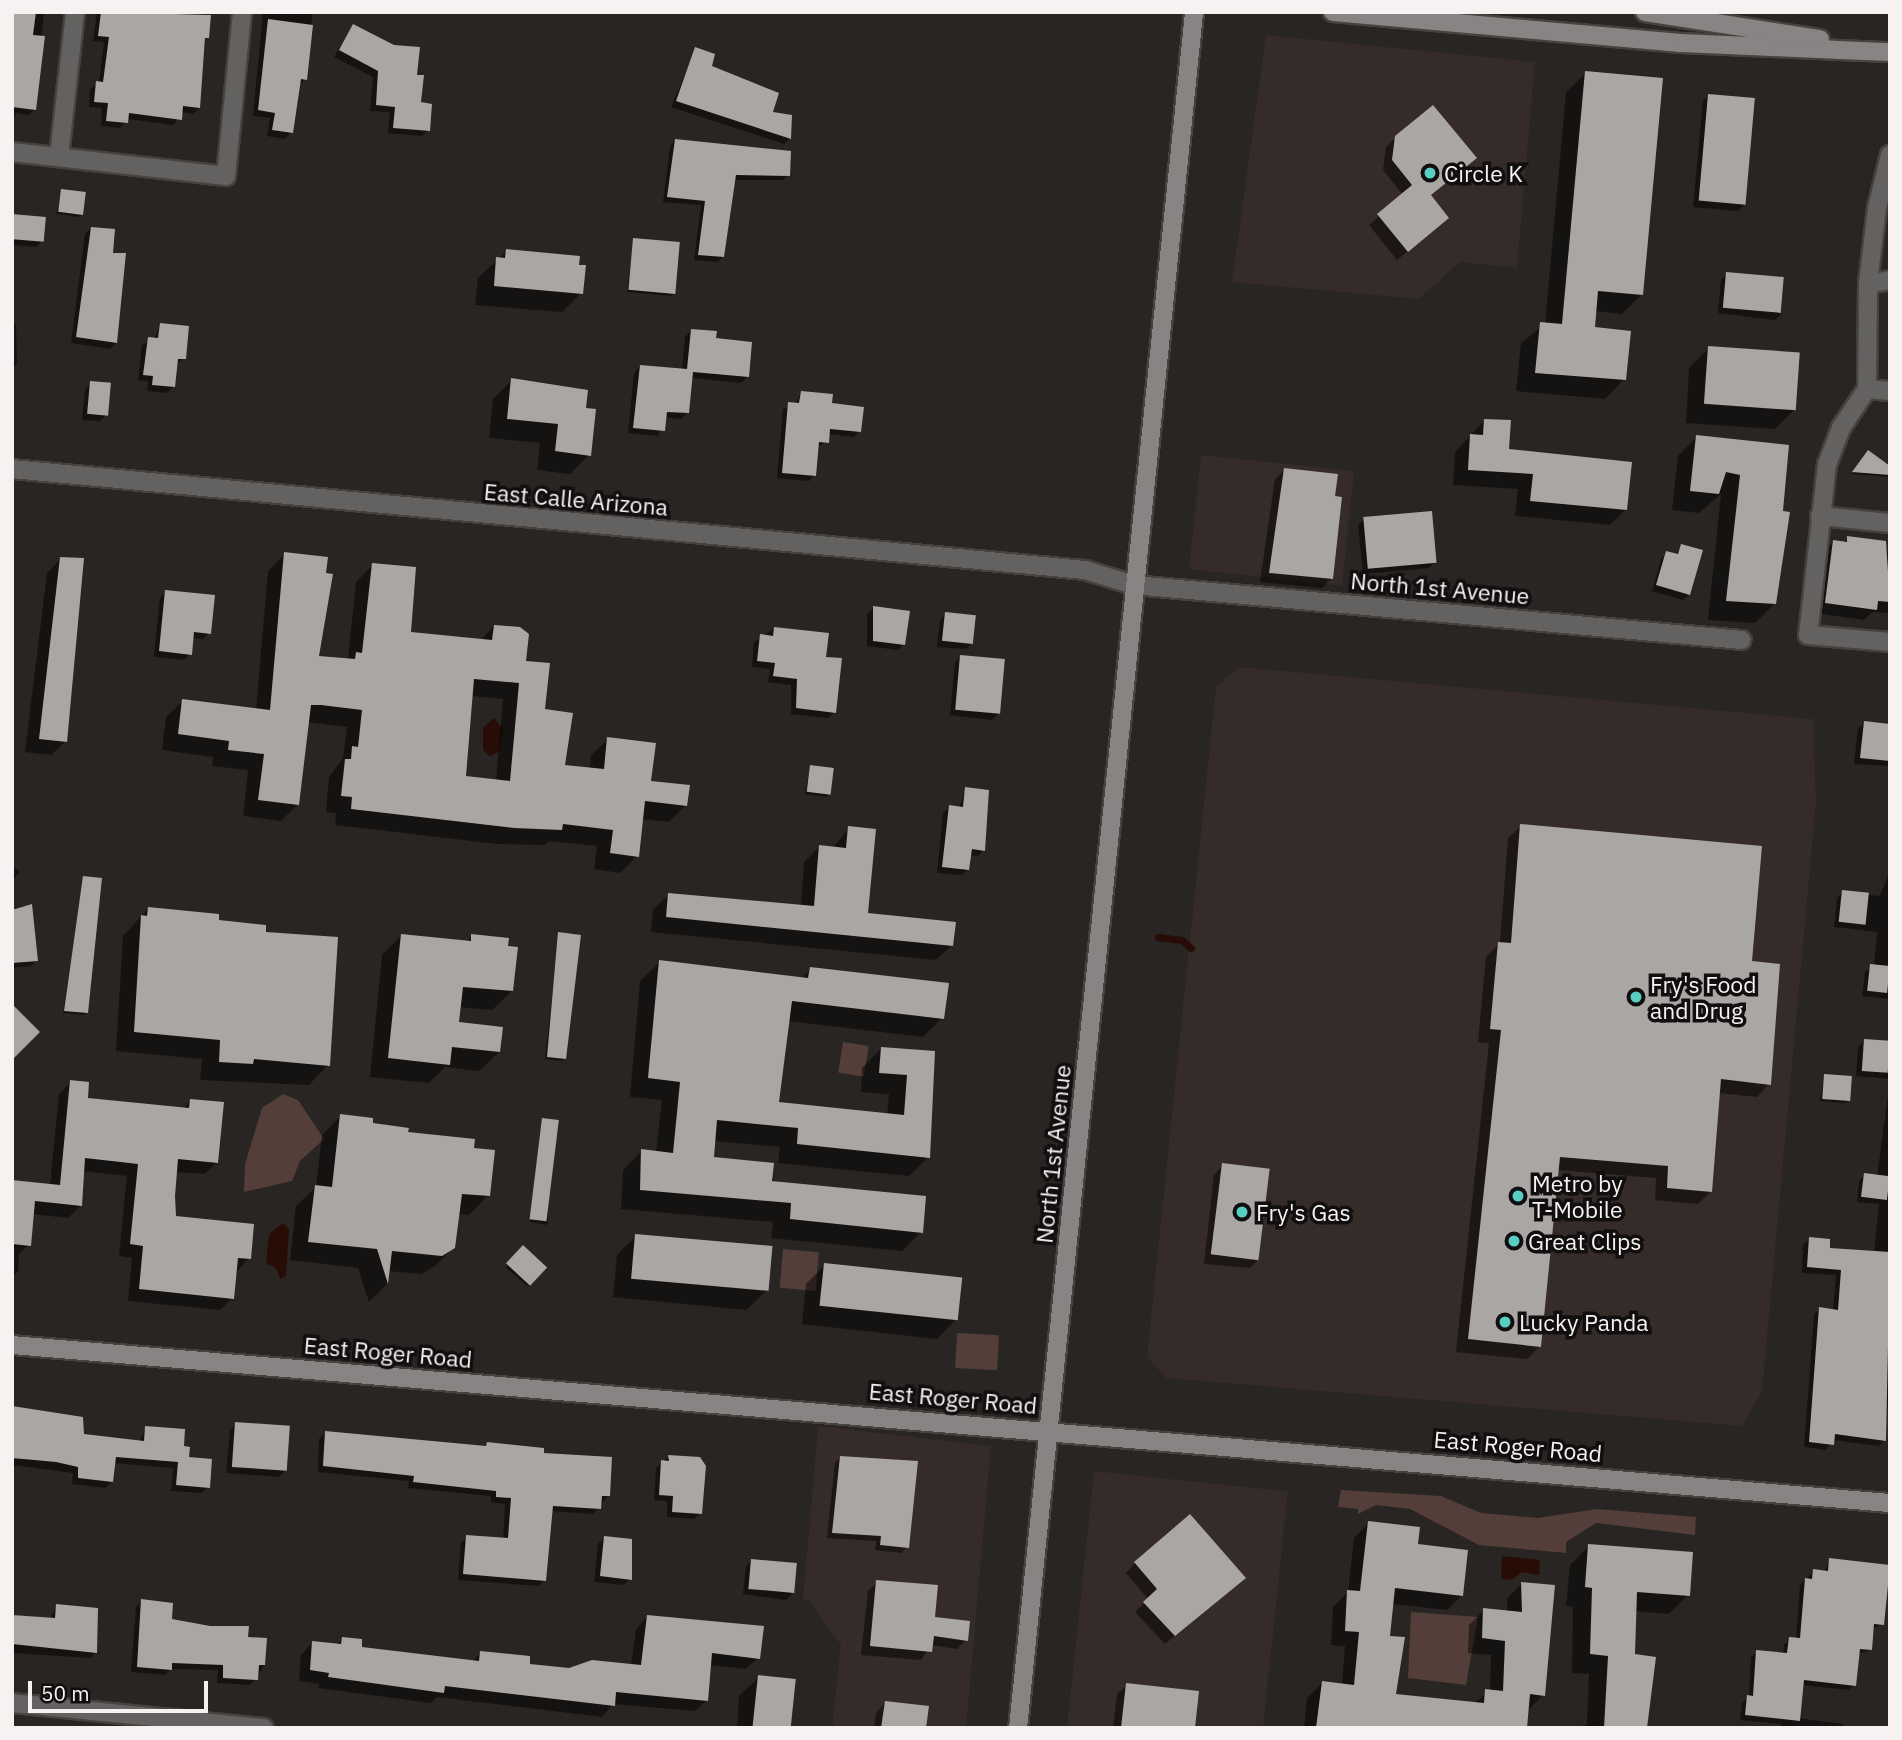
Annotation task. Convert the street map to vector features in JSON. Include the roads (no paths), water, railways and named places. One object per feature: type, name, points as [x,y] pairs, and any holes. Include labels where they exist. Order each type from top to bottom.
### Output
[{"type":"street","points":[[59,157],[75,12]]},
{"type":"street","points":[[12,152],[226,176],[242,12]]},
{"type":"street","name":"North 1st Avenue","points":[[1018,1728],[1194,12]]},
{"type":"street","points":[[1333,12],[1681,43],[1890,50]]},
{"type":"street","points":[[1645,12],[1890,50]]},
{"type":"street","points":[[1890,156],[1877,208],[1868,284],[1867,389],[1841,428],[1827,464],[1808,635],[1890,642]]},
{"type":"street","points":[[1868,284],[1890,279]]},
{"type":"street","points":[[1867,389],[1890,391]]},
{"type":"street","name":"East Calle Arizona","points":[[12,469],[1085,570],[1134,585]]},
{"type":"street","points":[[1820,516],[1890,523]]},
{"type":"street","name":"North 1st Avenue","points":[[1134,585],[1742,640]]},
{"type":"street","name":"East Roger Road","points":[[12,1345],[1890,1503]]},
{"type":"street","points":[[12,1703],[264,1728]]},
{"type":"waterway","points":[[1158,937],[1182,940],[1191,948]]},
{"type":"place","name":"Circle K","points":[[1430,173]]},
{"type":"place","name":"Fry's Food and Drug","points":[[1636,997]]},
{"type":"place","name":"Metro by T-Mobile","points":[[1518,1196]]},
{"type":"place","name":"Fry's Gas","points":[[1242,1212]]},
{"type":"place","name":"Great Clips","points":[[1514,1241]]},
{"type":"place","name":"Lucky Panda","points":[[1505,1322]]}]
